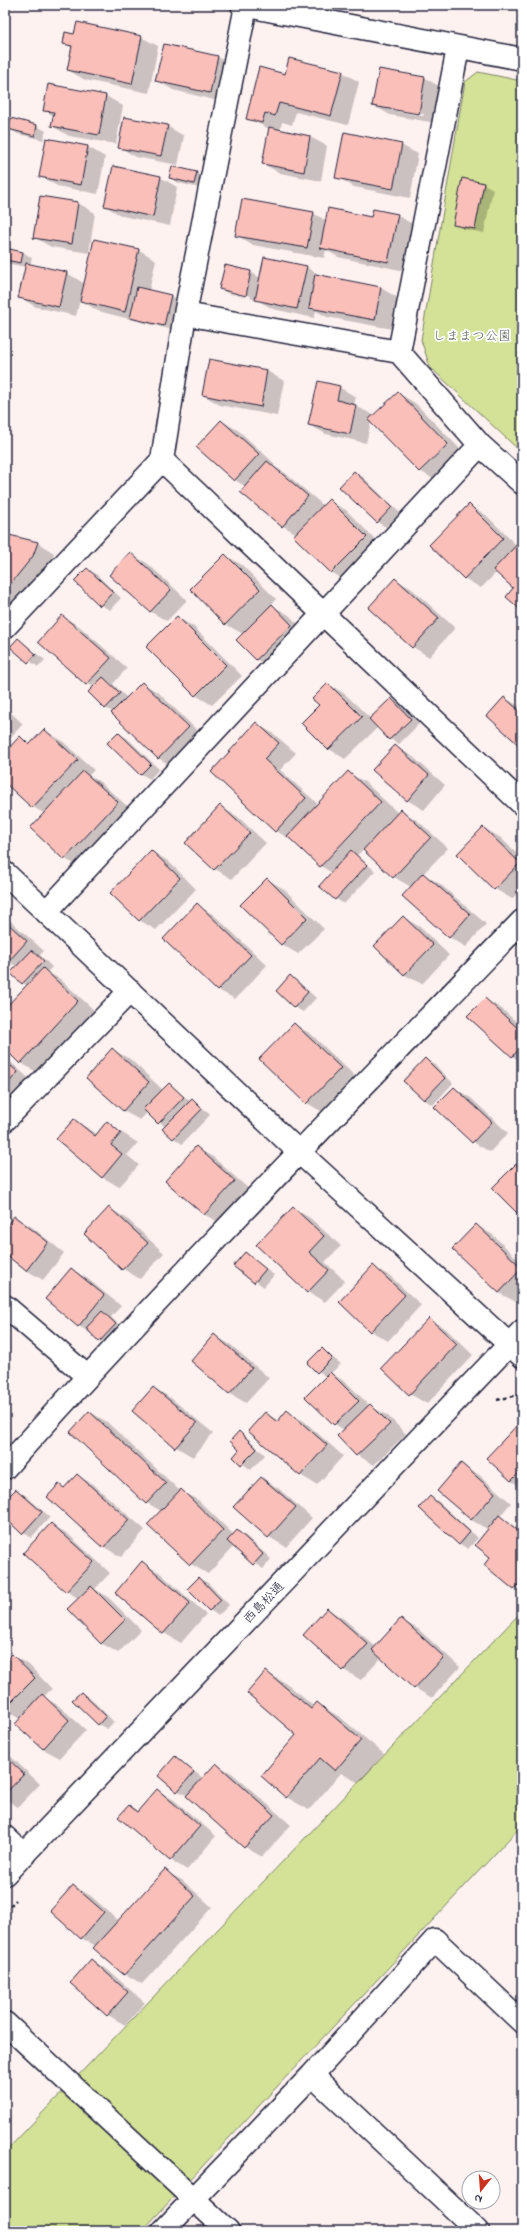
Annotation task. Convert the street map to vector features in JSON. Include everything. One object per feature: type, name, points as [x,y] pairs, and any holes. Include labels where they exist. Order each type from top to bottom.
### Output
[{"type":"street","points":[[5,626],[162,460],[185,314],[244,6],[522,60]]},
{"type":"street","points":[[399,352],[458,48]]},
{"type":"street","points":[[185,314],[399,352],[480,445],[522,483]]},
{"type":"street","points":[[46,912],[480,445]]},
{"type":"street","points":[[162,460],[522,804]]},
{"type":"street","points":[[5,873],[299,1152],[518,1344]]},
{"type":"street","points":[[5,1468],[87,1376],[299,1152],[522,921]]},
{"type":"street","points":[[5,1120],[130,990]]},
{"type":"street","points":[[5,1306],[87,1376]]},
{"type":"street","name":"西島松通","points":[[5,1874],[518,1344]]},
{"type":"street","points":[[5,1837],[24,1855]]},
{"type":"street","points":[[163,2231],[312,2075],[435,1940],[522,2022]]},
{"type":"street","points":[[5,2023],[228,2231]]},
{"type":"street","points":[[312,2075],[478,2231]]},
{"type":"green space","name":"しままつ公園","points":[[478,72],[522,81],[522,453],[430,367],[421,340],[465,82]]},
{"type":"green space","points":[[522,1611],[522,1825],[142,2231],[5,2231],[5,2152]]},
{"type":"building","points":[[77,22],[142,36],[132,84],[67,70],[72,46],[63,44],[65,32],[74,34]]},
{"type":"building","points":[[164,44],[218,56],[210,93],[155,81]]},
{"type":"building","points":[[289,58],[343,71],[331,116],[279,103],[275,116],[265,113],[262,123],[246,119],[259,67],[285,74]]},
{"type":"building","points":[[379,69],[425,77],[419,114],[372,106]]},
{"type":"building","points":[[48,84],[106,95],[99,135],[51,126],[54,112],[43,111]]},
{"type":"building","points":[[124,117],[168,125],[161,156],[118,148]]},
{"type":"building","points":[[11,118],[37,125],[35,136],[8,129]]},
{"type":"building","points":[[269,127],[310,136],[304,172],[262,164]]},
{"type":"building","points":[[344,132],[402,144],[393,189],[335,178]]},
{"type":"building","points":[[46,138],[88,146],[81,185],[39,177]]},
{"type":"building","points":[[113,166],[161,176],[153,217],[104,206]]},
{"type":"building","points":[[172,166],[197,172],[194,184],[169,178]]},
{"type":"building","points":[[462,178],[484,183],[475,229],[453,225]]},
{"type":"building","points":[[40,196],[78,202],[72,244],[33,238]]},
{"type":"building","points":[[242,199],[314,212],[307,248],[235,236]]},
{"type":"building","points":[[328,208],[371,217],[373,209],[398,214],[388,262],[320,248]]},
{"type":"building","points":[[94,239],[139,249],[125,312],[80,301]]},
{"type":"building","points":[[5,248],[23,252],[21,263],[5,260]]},
{"type":"building","points":[[264,257],[307,266],[297,309],[255,300]]},
{"type":"building","points":[[26,263],[67,272],[59,307],[18,298]]},
{"type":"building","points":[[225,265],[251,271],[246,296],[219,289]]},
{"type":"building","points":[[315,274],[381,287],[375,320],[309,308]]},
{"type":"building","points":[[137,287],[171,295],[164,326],[130,318]]},
{"type":"building","points":[[209,359],[267,370],[261,407],[202,395]]},
{"type":"building","points":[[318,381],[340,386],[337,400],[356,405],[350,434],[308,425]]},
{"type":"building","points":[[398,392],[448,444],[419,472],[368,420]]},
{"type":"building","points":[[221,420],[259,454],[234,481],[196,447]]},
{"type":"building","points":[[267,461],[308,496],[282,527],[240,492]]},
{"type":"building","points":[[354,471],[392,507],[377,523],[339,487]]},
{"type":"building","points":[[329,499],[367,537],[331,573],[293,536]]},
{"type":"building","points":[[469,504],[503,538],[464,579],[429,545]]},
{"type":"building","points":[[5,534],[38,542],[33,556],[5,591]]},
{"type":"building","points":[[522,539],[522,611],[506,597],[513,588],[493,570]]},
{"type":"building","points":[[130,552],[171,590],[150,612],[109,575]]},
{"type":"building","points":[[225,554],[260,589],[225,625],[190,589]]},
{"type":"building","points":[[87,568],[113,592],[100,606],[74,581]]},
{"type":"building","points":[[395,578],[439,618],[412,648],[368,608]]},
{"type":"building","points":[[272,604],[292,625],[256,660],[236,640]]},
{"type":"building","points":[[62,615],[111,658],[86,685],[38,642]]},
{"type":"building","points":[[177,616],[226,665],[195,696],[146,647]]},
{"type":"building","points":[[18,638],[36,654],[28,663],[10,647]]},
{"type":"building","points":[[103,677],[120,693],[105,709],[88,692]]},
{"type":"building","points":[[142,682],[189,727],[158,759],[111,713]]},
{"type":"building","points":[[328,683],[362,717],[328,750],[301,723],[319,705],[312,699]]},
{"type":"building","points":[[504,697],[522,713],[522,748],[487,716]]},
{"type":"building","points":[[391,698],[411,719],[389,740],[369,719]]},
{"type":"building","points":[[256,722],[279,743],[264,759],[306,798],[275,832],[211,772]]},
{"type":"building","points":[[44,729],[78,760],[32,808],[5,783],[5,752],[20,736],[29,745]]},
{"type":"building","points":[[118,732],[151,764],[140,775],[107,743]]},
{"type":"building","points":[[395,745],[429,775],[407,801],[372,770]]},
{"type":"building","points":[[83,771],[118,802],[64,860],[30,828]]},
{"type":"building","points":[[348,771],[381,802],[320,867],[287,836]]},
{"type":"building","points":[[220,805],[250,833],[214,870],[185,843]]},
{"type":"building","points":[[401,809],[431,837],[393,878],[363,850]]},
{"type":"building","points":[[483,827],[520,863],[494,890],[457,854]]},
{"type":"building","points":[[151,850],[180,878],[139,921],[110,893]]},
{"type":"building","points":[[351,850],[367,865],[335,900],[319,886]]},
{"type":"building","points":[[423,873],[470,914],[449,938],[402,896]]},
{"type":"building","points":[[267,878],[307,918],[281,945],[240,905]]},
{"type":"building","points":[[197,903],[251,955],[217,991],[163,939]]},
{"type":"building","points":[[403,916],[433,945],[404,975],[374,946]]},
{"type":"building","points":[[5,921],[27,941],[7,963],[5,961]]},
{"type":"building","points":[[32,950],[44,961],[22,984],[10,973]]},
{"type":"building","points":[[43,968],[78,1001],[20,1064],[5,1049],[5,1008]]},
{"type":"building","points":[[290,975],[308,992],[294,1008],[276,991]]},
{"type":"building","points":[[522,977],[522,988],[517,982]]},
{"type":"building","points":[[485,998],[522,1032],[522,1046],[512,1057],[467,1016]]},
{"type":"building","points":[[294,1023],[341,1068],[306,1104],[259,1059]]},
{"type":"building","points":[[112,1048],[149,1082],[123,1111],[86,1078]]},
{"type":"building","points":[[425,1058],[445,1078],[424,1100],[403,1081]]},
{"type":"building","points":[[5,1061],[18,1072],[5,1087]]},
{"type":"building","points":[[169,1083],[184,1097],[158,1124],[143,1109]]},
{"type":"building","points":[[454,1087],[492,1122],[472,1143],[434,1107]]},
{"type":"building","points":[[192,1099],[202,1109],[173,1139],[162,1129]]},
{"type":"building","points":[[74,1119],[95,1136],[107,1121],[121,1133],[111,1145],[122,1154],[102,1178],[56,1139]]},
{"type":"building","points":[[196,1146],[235,1181],[204,1215],[165,1181]]},
{"type":"building","points":[[516,1164],[522,1171],[522,1218],[492,1188]]},
{"type":"building","points":[[109,1207],[148,1243],[122,1270],[84,1234]]},
{"type":"building","points":[[293,1207],[324,1236],[309,1252],[329,1270],[307,1293],[256,1245]]},
{"type":"building","points":[[14,1216],[48,1242],[26,1271],[5,1254],[5,1228]]},
{"type":"building","points":[[476,1224],[522,1268],[499,1293],[452,1249]]},
{"type":"building","points":[[245,1252],[266,1269],[254,1283],[233,1266]]},
{"type":"building","points":[[373,1265],[405,1295],[370,1332],[339,1302]]},
{"type":"building","points":[[71,1268],[104,1295],[78,1327],[45,1299]]},
{"type":"building","points":[[102,1311],[116,1324],[99,1342],[86,1328]]},
{"type":"building","points":[[429,1318],[457,1344],[409,1395],[381,1368]]},
{"type":"building","points":[[214,1334],[252,1368],[229,1394],[191,1361]]},
{"type":"building","points":[[322,1348],[332,1358],[317,1373],[307,1363]]},
{"type":"building","points":[[330,1372],[359,1401],[334,1425],[305,1397]]},
{"type":"building","points":[[153,1387],[197,1423],[175,1448],[132,1411]]},
{"type":"building","points":[[370,1404],[390,1424],[356,1456],[337,1436]]},
{"type":"building","points":[[287,1410],[327,1445],[300,1476],[248,1431],[265,1412],[277,1422]]},
{"type":"building","points":[[89,1411],[166,1483],[146,1504],[70,1432]]},
{"type":"building","points":[[522,1420],[522,1470],[511,1481],[486,1458]]},
{"type":"building","points":[[239,1431],[257,1449],[241,1465],[233,1457],[239,1450],[230,1441]]},
{"type":"building","points":[[461,1463],[495,1493],[471,1520],[437,1491]]},
{"type":"building","points":[[77,1474],[129,1520],[103,1548],[47,1497],[59,1484],[64,1488]]},
{"type":"building","points":[[261,1477],[296,1507],[268,1538],[233,1507]]},
{"type":"building","points":[[16,1489],[42,1512],[22,1534],[5,1518],[5,1500]]},
{"type":"building","points":[[181,1489],[223,1530],[190,1565],[147,1525]]},
{"type":"building","points":[[430,1496],[470,1532],[459,1545],[419,1508]]},
{"type":"building","points":[[499,1515],[522,1534],[522,1580],[514,1590],[484,1565],[490,1557],[475,1545]]},
{"type":"building","points":[[51,1523],[94,1562],[66,1592],[23,1553]]},
{"type":"building","points":[[237,1530],[263,1554],[253,1565],[227,1541]]},
{"type":"building","points":[[142,1561],[190,1603],[163,1634],[115,1593]]},
{"type":"building","points":[[199,1577],[221,1600],[209,1611],[187,1589]]},
{"type":"building","points":[[91,1586],[125,1620],[101,1644],[67,1609]]},
{"type":"building","points":[[327,1608],[368,1644],[343,1671],[303,1635]]},
{"type":"building","points":[[401,1618],[444,1657],[414,1689],[372,1650]]},
{"type":"building","points":[[12,1654],[35,1678],[5,1708],[5,1661]]},
{"type":"building","points":[[266,1671],[311,1709],[317,1702],[361,1740],[335,1771],[320,1758],[286,1798],[261,1776],[296,1735],[247,1693]]},
{"type":"building","points":[[81,1692],[106,1716],[98,1725],[72,1700]]},
{"type":"building","points":[[42,1694],[69,1720],[43,1749],[15,1724]]},
{"type":"building","points":[[5,1756],[24,1774],[5,1794]]},
{"type":"building","points":[[175,1756],[194,1772],[177,1792],[158,1776]]},
{"type":"building","points":[[216,1763],[274,1815],[244,1848],[186,1796]]},
{"type":"building","points":[[157,1789],[200,1826],[170,1861],[118,1817],[129,1805],[137,1812]]},
{"type":"building","points":[[165,1869],[195,1896],[124,1975],[93,1948]]},
{"type":"building","points":[[73,1885],[104,1912],[81,1939],[50,1911]]},
{"type":"building","points":[[91,1959],[128,1992],[107,2016],[70,1983]]}]
